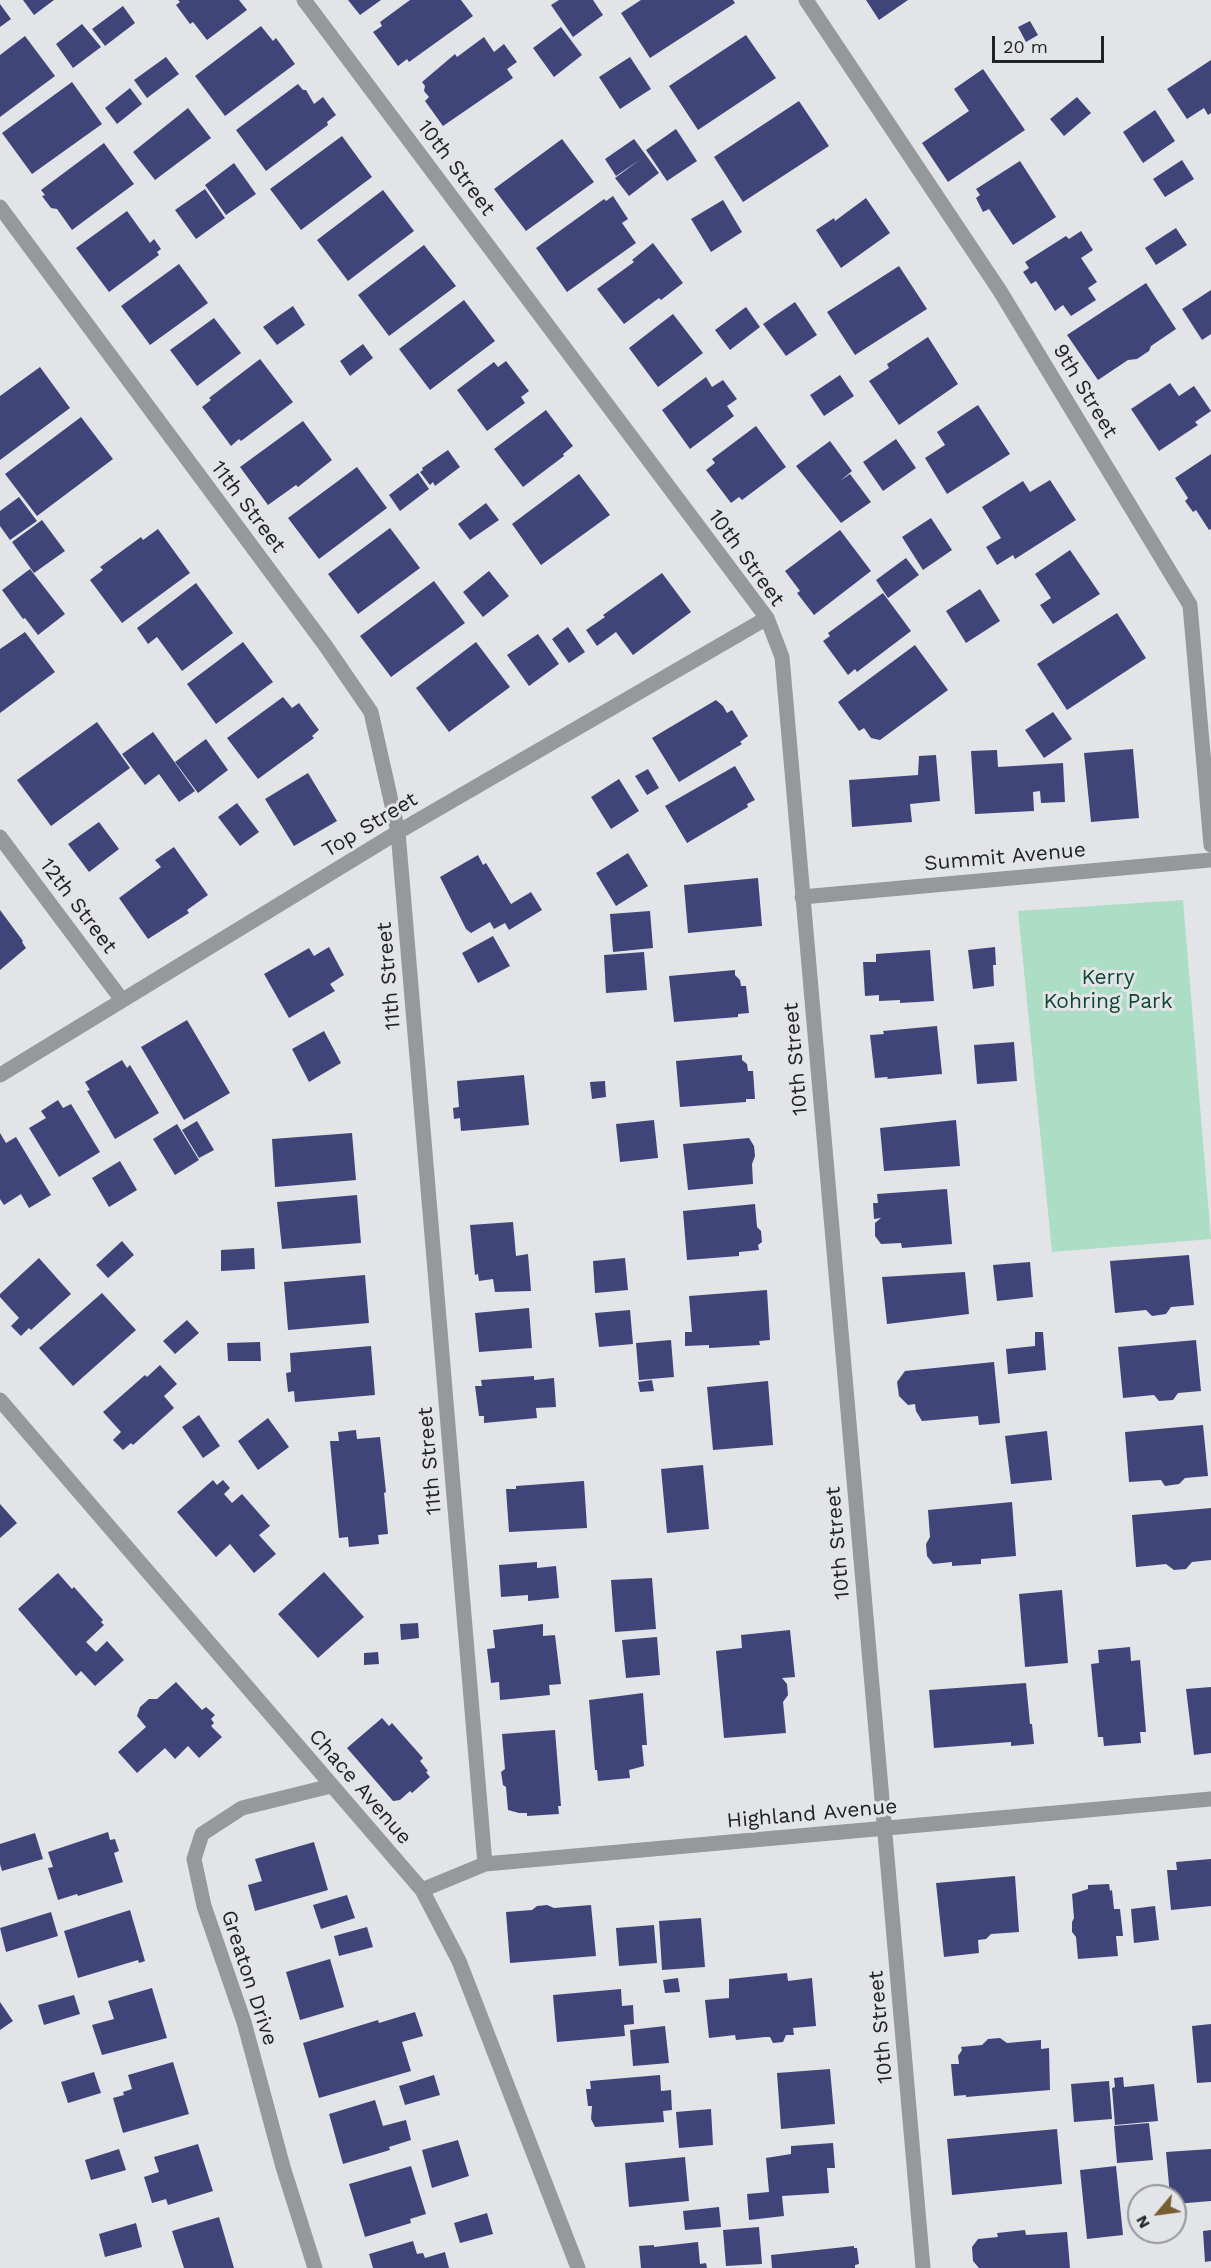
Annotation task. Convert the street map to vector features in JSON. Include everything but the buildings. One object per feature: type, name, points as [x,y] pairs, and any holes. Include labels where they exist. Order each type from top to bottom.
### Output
[{"type":"street","name":"10th Street","points":[[304,0],[766,618],[783,657],[802,897],[923,2268]]},
{"type":"street","name":"9th Street","points":[[806,0],[1000,291],[1190,604],[1211,845]]},
{"type":"street","name":"11th Street","points":[[0,207],[325,645],[371,712],[398,832],[485,1864]]},
{"type":"street","name":"Top Street","points":[[0,1075],[398,832],[766,618]]},
{"type":"street","name":"12th Street","points":[[0,837],[122,1000]]},
{"type":"street","name":"Summit Avenue","points":[[802,897],[1211,860]]},
{"type":"street","name":"Chace Avenue","points":[[0,1400],[423,1890],[459,1961],[578,2268]]},
{"type":"street","name":"Greaton Drive","points":[[315,2268],[283,2167],[244,2022],[204,1906],[194,1859],[202,1834],[242,1808],[332,1786]]},
{"type":"street","name":"Highland Avenue","points":[[423,1890],[485,1864],[1211,1799]]},
{"type":"green space","name":"Kerry Kohring Park","points":[[1183,900],[1211,1239],[1052,1252],[1018,911]]}]
